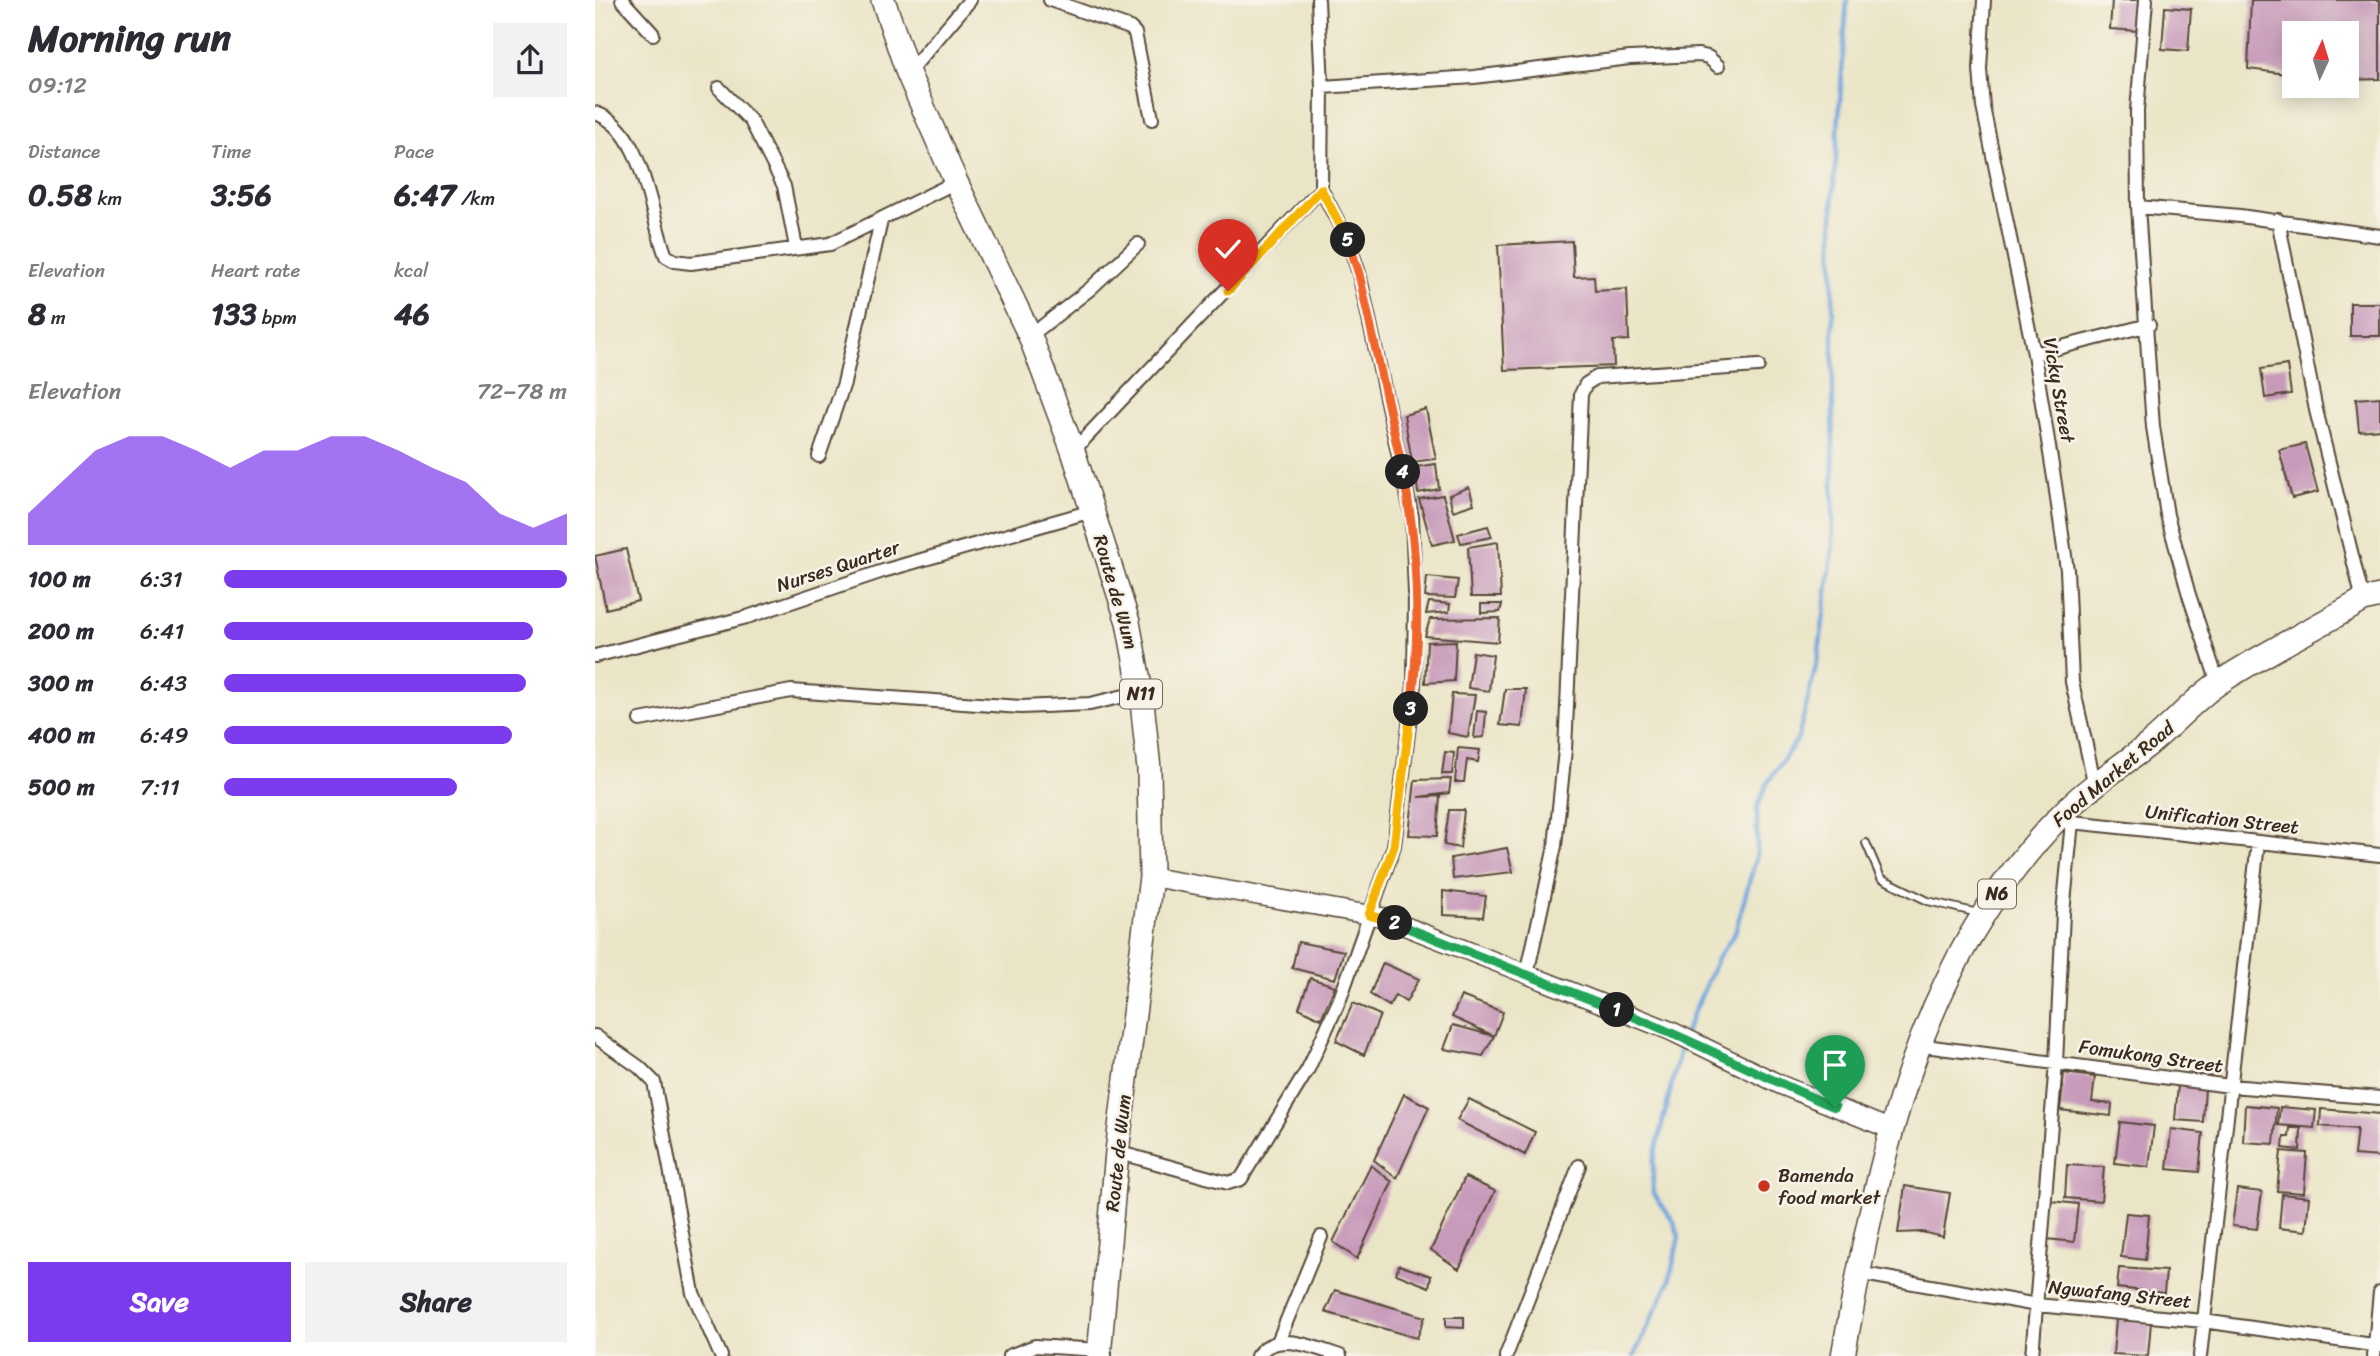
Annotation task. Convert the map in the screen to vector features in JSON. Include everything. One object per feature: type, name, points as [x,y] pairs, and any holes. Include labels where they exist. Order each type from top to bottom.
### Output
[{"type":"highway","name":"N11","points":[[883,0],[908,73]]},
{"type":"highway","name":"Route de Wum","points":[[908,73],[956,182],[1030,336],[1073,451],[1128,622],[1141,692],[1149,769],[1151,877],[1117,1152],[1100,1353]]},
{"type":"highway","name":"Food Market Road","points":[[1843,1356],[1858,1273],[1890,1129],[1917,1045],[1946,981],[1983,914],[2015,868],[2095,787],[2218,683],[2372,598]]},
{"type":"main road","points":[[1151,877],[1369,915],[1671,1031],[1781,1085],[1890,1129]]},
{"type":"street","points":[[622,0],[653,34]]},
{"type":"street","points":[[908,73],[970,0]]},
{"type":"street","points":[[1051,0],[1130,28],[1135,33],[1153,119]]},
{"type":"street","points":[[1117,1152],[1228,1183],[1241,1179],[1308,1069],[1340,999],[1394,846],[1414,685],[1412,517],[1359,274],[1348,241],[1321,189],[1322,87],[1318,0]]},
{"type":"street","name":"Vicky Street","points":[[1984,0],[1980,69],[1983,107],[2034,354],[2067,570],[2071,682],[2095,787]]},
{"type":"street","points":[[2146,0],[2137,111],[2138,207],[2149,325],[2153,427],[2161,486],[2189,595],[2218,683]]},
{"type":"street","points":[[1322,87],[1474,77],[1630,58],[1699,55],[1708,57],[1718,66]]},
{"type":"street","points":[[719,88],[751,121],[785,186],[796,247]]},
{"type":"street","points":[[595,113],[609,117],[625,132],[645,184],[666,256],[675,261],[691,263],[830,244],[956,182]]},
{"type":"street","points":[[1073,451],[1321,189]]},
{"type":"street","points":[[2138,207],[2278,220],[2380,236]]},
{"type":"street","points":[[2278,220],[2316,410],[2372,598]]},
{"type":"street","points":[[819,456],[844,383],[881,221]]},
{"type":"street","points":[[1030,336],[1090,289],[1138,244]]},
{"type":"street","points":[[2034,354],[2149,325]]},
{"type":"street","points":[[1527,974],[1555,846],[1565,750],[1581,394],[1586,384],[1597,377],[1758,366]]},
{"type":"street","name":"Nurses Quarter","points":[[595,656],[747,617],[883,571],[1092,510]]},
{"type":"street","points":[[640,720],[791,691],[1021,707],[1090,704],[1141,692]]},
{"type":"street","points":[[2032,1356],[2056,1063],[2068,817]]},
{"type":"street","name":"Unification Street","points":[[2068,817],[2258,843],[2380,855]]},
{"type":"street","points":[[2200,1356],[2258,843]]},
{"type":"street","points":[[595,1036],[639,1067],[654,1082],[693,1293],[721,1356]]},
{"type":"street","name":"Fomukong Street","points":[[1917,1045],[2230,1086],[2380,1097]]},
{"type":"street","points":[[1506,1356],[1579,1166]]},
{"type":"street","points":[[1278,1342],[1321,1237]]},
{"type":"street","name":"Ngwafang Street","points":[[1858,1273],[2037,1304],[2203,1321],[2376,1349]]},
{"type":"street","points":[[2376,1349],[2380,1293]]},
{"type":"street","points":[[1257,1356],[1266,1346],[1278,1342],[1298,1342],[1341,1356]]},
{"type":"street","points":[[1009,1356],[1035,1346],[1100,1353]]},
{"type":"lane","points":[[1866,844],[1881,878],[1928,901],[1983,914]]},
{"type":"building","points":[[2112,0],[2141,0],[2139,31],[2110,29]]},
{"type":"building","points":[[2251,0],[2380,0],[2380,79],[2359,80],[2359,21],[2282,21],[2282,73],[2248,69]]},
{"type":"building","points":[[2165,7],[2191,9],[2188,51],[2162,49]]},
{"type":"building","points":[[1572,241],[1574,277],[1594,276],[1595,291],[1627,289],[1629,340],[1613,341],[1614,366],[1504,370],[1498,245]]},
{"type":"building","points":[[2350,303],[2380,303],[2380,336],[2350,336]]},
{"type":"building","points":[[2287,365],[2291,394],[2265,398],[2261,369]]},
{"type":"building","points":[[2380,397],[2380,429],[2359,431],[2356,399]]},
{"type":"building","points":[[1426,409],[1436,459],[1412,462],[1404,415]]},
{"type":"building","points":[[2305,444],[2318,492],[2292,498],[2279,450]]},
{"type":"building","points":[[1436,464],[1439,489],[1418,493],[1415,467]]},
{"type":"building","points":[[1469,487],[1474,504],[1453,511],[1449,495]]},
{"type":"building","points":[[1443,495],[1455,540],[1432,545],[1419,499]]},
{"type":"building","points":[[1488,526],[1492,537],[1461,543],[1458,534]]},
{"type":"building","points":[[1498,542],[1501,597],[1471,597],[1468,547]]},
{"type":"building","points":[[626,549],[638,601],[606,609],[595,556]]},
{"type":"building","points":[[1427,577],[1458,580],[1455,598],[1425,597]]},
{"type":"building","points":[[1429,602],[1450,604],[1449,612],[1426,614]]},
{"type":"building","points":[[1481,604],[1502,604],[1500,612],[1481,613]]},
{"type":"building","points":[[1500,618],[1498,642],[1425,636],[1430,619]]},
{"type":"building","points":[[1456,641],[1454,681],[1425,683],[1427,642]]},
{"type":"building","points":[[1473,652],[1493,655],[1489,691],[1468,688]]},
{"type":"building","points":[[1505,689],[1526,689],[1522,727],[1500,725]]},
{"type":"building","points":[[1452,694],[1475,695],[1468,737],[1448,733]]},
{"type":"building","points":[[1477,711],[1486,712],[1484,737],[1474,738]]},
{"type":"building","points":[[1458,748],[1480,750],[1478,762],[1467,760],[1464,782],[1455,782]]},
{"type":"building","points":[[1445,752],[1454,753],[1452,774],[1442,774]]},
{"type":"building","points":[[1451,779],[1449,793],[1419,797],[1440,796],[1437,836],[1409,835],[1415,780]]},
{"type":"building","points":[[1449,810],[1464,810],[1460,848],[1444,845]]},
{"type":"building","points":[[1507,848],[1513,872],[1453,879],[1451,858]]},
{"type":"building","points":[[1443,891],[1486,896],[1483,917],[1443,915]]},
{"type":"building","points":[[1298,942],[1344,951],[1335,979],[1292,968]]},
{"type":"building","points":[[1383,963],[1419,979],[1406,1002],[1395,995],[1389,1006],[1370,994]]},
{"type":"building","points":[[1310,978],[1335,986],[1321,1019],[1299,1008]]},
{"type":"building","points":[[1461,996],[1503,1012],[1494,1036],[1452,1017]]},
{"type":"building","points":[[1353,1003],[1380,1015],[1364,1055],[1336,1041]]},
{"type":"building","points":[[1453,1025],[1494,1036],[1483,1056],[1444,1049]]},
{"type":"building","points":[[2064,1073],[2095,1077],[2092,1102],[2112,1104],[2111,1116],[2060,1110]]},
{"type":"building","points":[[2178,1085],[2205,1087],[2203,1122],[2175,1120]]},
{"type":"building","points":[[1404,1094],[1429,1107],[1397,1178],[1374,1160]]},
{"type":"building","points":[[1469,1099],[1535,1132],[1525,1155],[1457,1120]]},
{"type":"building","points":[[2245,1105],[2277,1108],[2274,1144],[2243,1142]]},
{"type":"building","points":[[2280,1107],[2316,1110],[2314,1128],[2278,1125]]},
{"type":"building","points":[[2321,1109],[2380,1114],[2380,1157],[2354,1155],[2357,1129],[2320,1126]]},
{"type":"building","points":[[2120,1122],[2154,1126],[2149,1167],[2115,1163]]},
{"type":"building","points":[[2290,1128],[2301,1128],[2300,1150],[2283,1148],[2284,1137],[2289,1137]]},
{"type":"building","points":[[2171,1129],[2203,1133],[2199,1172],[2167,1169]]},
{"type":"building","points":[[2281,1151],[2307,1153],[2304,1193],[2277,1191]]},
{"type":"building","points":[[1371,1165],[1392,1182],[1357,1259],[1333,1242]]},
{"type":"building","points":[[2067,1165],[2104,1167],[2101,1201],[2065,1198]]},
{"type":"building","points":[[1465,1177],[1495,1191],[1459,1269],[1431,1250]]},
{"type":"building","points":[[1905,1186],[1950,1193],[1943,1237],[1922,1232],[1898,1233]]},
{"type":"building","points":[[2237,1189],[2262,1192],[2257,1229],[2232,1226]]},
{"type":"building","points":[[2282,1194],[2309,1197],[2306,1231],[2279,1228]]},
{"type":"building","points":[[2051,1201],[2078,1204],[2074,1242],[2047,1239]]},
{"type":"building","points":[[2126,1213],[2149,1215],[2145,1260],[2121,1257]]},
{"type":"building","points":[[1399,1265],[1431,1276],[1429,1287],[1396,1274]]},
{"type":"building","points":[[2119,1268],[2166,1271],[2164,1293],[2117,1288]]},
{"type":"building","points":[[1335,1290],[1425,1317],[1417,1338],[1325,1312]]},
{"type":"building","points":[[1446,1317],[1464,1317],[1464,1328],[1446,1327]]},
{"type":"building","points":[[2116,1319],[2151,1322],[2148,1356],[2113,1354]]},
{"type":"waterway","points":[[1685,1033],[1717,959],[1735,933],[1757,854],[1757,809],[1766,785],[1798,738],[1818,658],[1833,548],[1833,201],[1847,0]]},
{"type":"waterway","points":[[1634,1356],[1669,1282],[1679,1237],[1674,1222],[1653,1193],[1653,1162],[1682,1041]]},
{"type":"place","name":"Bamenda food market","points":[[1764,1186]]},
{"type":"route","points":[[1228,291],[1321,189],[1348,241],[1359,274],[1412,517],[1414,685],[1394,846],[1369,915],[1382,917],[1671,1031],[1781,1085],[1835,1107]]}]
